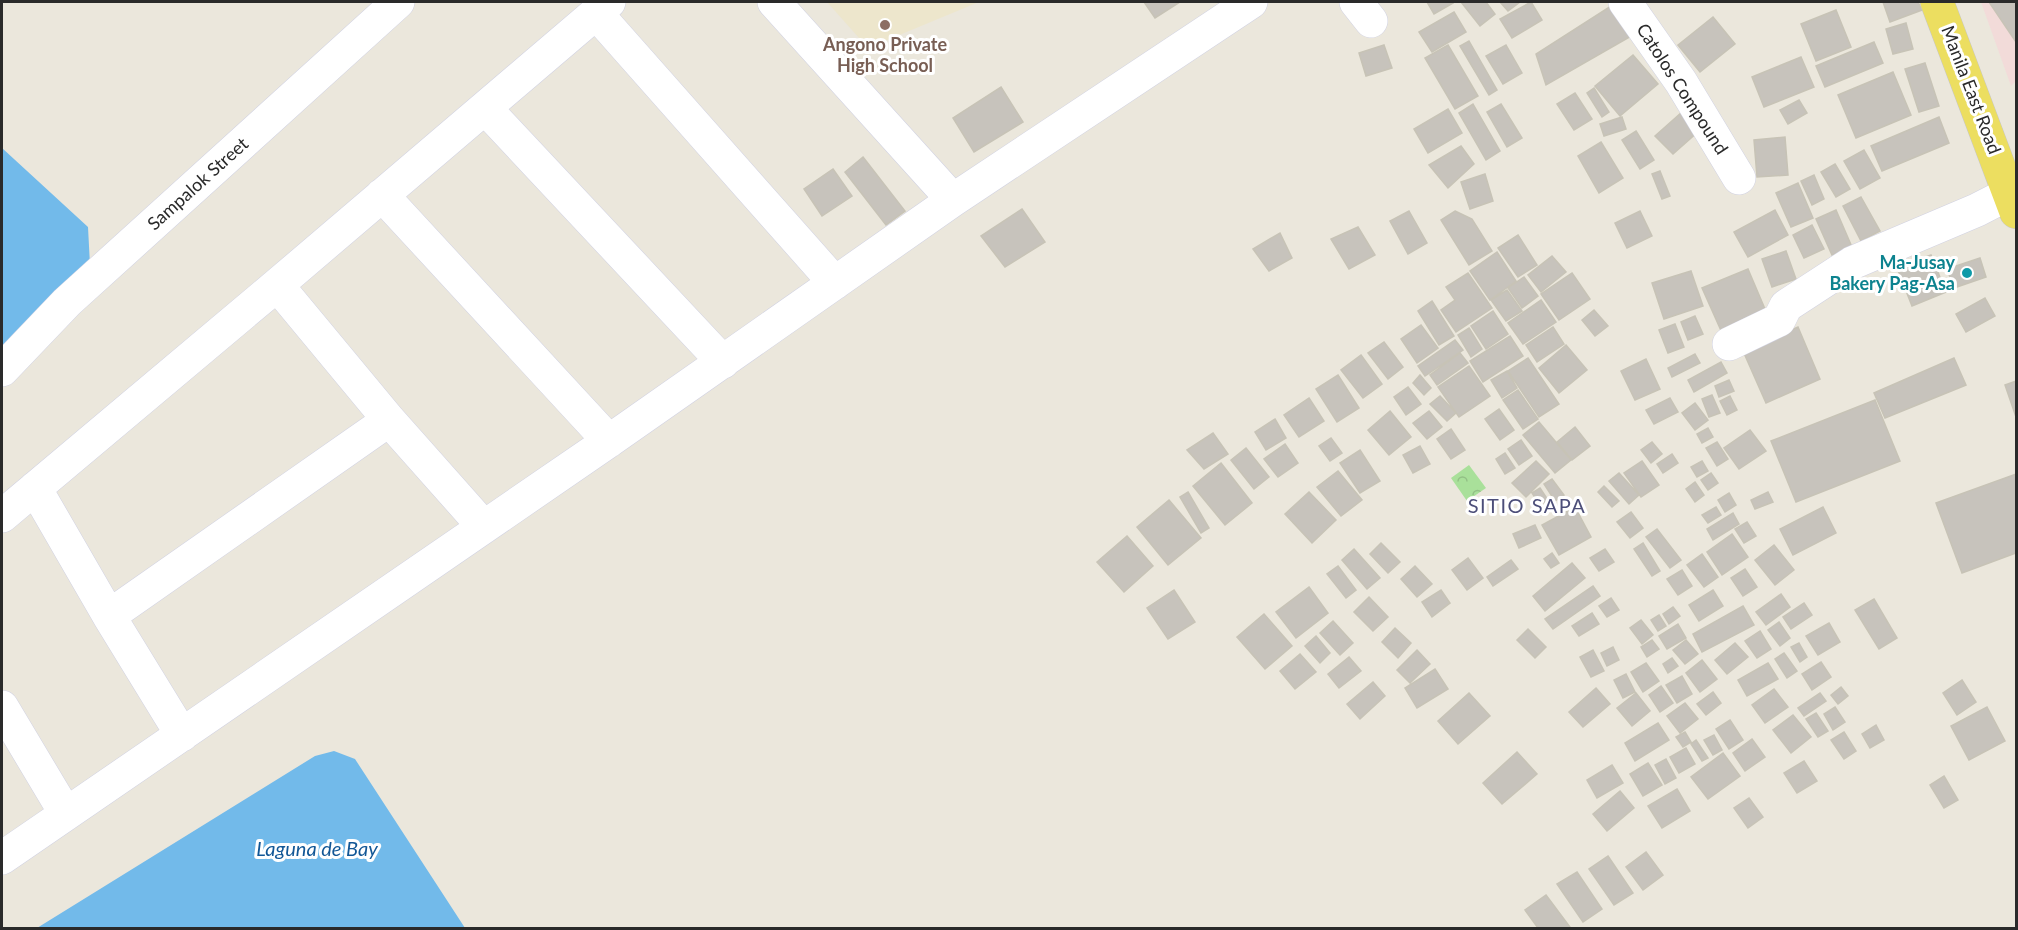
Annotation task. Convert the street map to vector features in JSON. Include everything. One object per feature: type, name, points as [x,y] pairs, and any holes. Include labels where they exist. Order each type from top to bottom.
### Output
[{"type":"main road","name":"Manila East Road","points":[[1937,2],[2014,199]]},
{"type":"street","name":"Sampalok Street","points":[[2,370],[67,302],[398,2]]},
{"type":"street","points":[[774,2],[953,200]]},
{"type":"street","points":[[2,858],[609,441],[953,200],[1251,2]]},
{"type":"street","name":"Catolos Compound","points":[[1625,2],[1681,82],[1739,177]]},
{"type":"street","points":[[2,516],[602,7],[835,284]]},
{"type":"street","points":[[485,108],[723,362]]},
{"type":"street","points":[[382,195],[609,441]]},
{"type":"street","points":[[1729,344],[1779,320],[1786,306],[1852,263],[2014,199]]},
{"type":"street","points":[[277,285],[389,420],[484,527]]},
{"type":"street","points":[[109,616],[389,420]]},
{"type":"street","points":[[35,488],[109,616],[182,735]]},
{"type":"street","points":[[2,706],[66,814]]},
{"type":"shaded area","name":"Angono Private High School","points":[[827,2],[979,2],[868,48]]},
{"type":"shaded area","points":[[1981,2],[2016,2],[2016,81],[2011,86]]},
{"type":"green space","points":[[1469,465],[1486,488],[1467,501],[1451,478]]},
{"type":"water","points":[[2,148],[88,227],[90,265],[2,356]]},
{"type":"water","name":"Laguna de Bay","points":[[334,751],[355,759],[465,928],[37,928],[315,756]]},
{"type":"building","points":[[1144,2],[1180,2],[1155,18]]},
{"type":"building","points":[[1427,2],[1452,2],[1453,3],[1434,14]]},
{"type":"building","points":[[1461,2],[1486,2],[1495,14],[1480,26]]},
{"type":"building","points":[[1500,2],[1520,2],[1508,11]]},
{"type":"building","points":[[1531,2],[1542,20],[1512,38],[1500,19]]},
{"type":"building","points":[[1883,2],[1918,2],[1922,10],[1890,22]]},
{"type":"building","points":[[1989,2],[2016,2],[2016,42]]},
{"type":"building","points":[[1611,6],[1633,35],[1546,85],[1536,54]]},
{"type":"building","points":[[1836,10],[1851,47],[1816,61],[1801,24]]},
{"type":"building","points":[[1454,12],[1466,32],[1432,52],[1419,32]]},
{"type":"building","points":[[1713,17],[1735,44],[1700,72],[1678,45]]},
{"type":"building","points":[[1906,23],[1913,49],[1893,54],[1886,29]]},
{"type":"building","points":[[1469,41],[1497,90],[1489,95],[1460,46]]},
{"type":"building","points":[[1874,42],[1883,63],[1825,87],[1816,66]]},
{"type":"building","points":[[1384,45],[1392,68],[1366,76],[1359,53]]},
{"type":"building","points":[[1448,45],[1478,96],[1455,109],[1425,58]]},
{"type":"building","points":[[1506,45],[1522,73],[1503,84],[1486,56]]},
{"type":"building","points":[[1633,55],[1658,84],[1620,116],[1595,86]]},
{"type":"building","points":[[1801,57],[1814,87],[1764,107],[1752,77]]},
{"type":"building","points":[[1925,63],[1939,106],[1919,112],[1905,69]]},
{"type":"building","points":[[1893,72],[1911,115],[1856,138],[1838,95]]},
{"type":"building","points":[[1001,87],[1023,122],[974,152],[953,118]]},
{"type":"building","points":[[1594,88],[1609,112],[1602,117],[1587,93]]},
{"type":"building","points":[[1575,93],[1592,119],[1574,130],[1557,104]]},
{"type":"building","points":[[1799,100],[1807,113],[1788,124],[1780,110]]},
{"type":"building","points":[[1473,104],[1500,151],[1486,160],[1459,113]]},
{"type":"building","points":[[1501,104],[1522,138],[1507,147],[1487,112]]},
{"type":"building","points":[[1448,109],[1462,133],[1428,153],[1414,129]]},
{"type":"building","points":[[1682,112],[1699,131],[1673,154],[1655,136]]},
{"type":"building","points":[[1622,117],[1626,129],[1604,136],[1600,124]]},
{"type":"building","points":[[1939,117],[1949,143],[1882,171],[1871,146]]},
{"type":"building","points":[[1636,131],[1654,160],[1640,169],[1622,140]]},
{"type":"building","points":[[1785,137],[1788,175],[1757,177],[1754,140]]},
{"type":"building","points":[[1601,142],[1623,178],[1599,193],[1578,156]]},
{"type":"building","points":[[1461,146],[1474,164],[1448,188],[1429,165]]},
{"type":"building","points":[[1864,150],[1880,178],[1860,189],[1844,161]]},
{"type":"building","points":[[863,157],[905,211],[886,225],[845,172]]},
{"type":"building","points":[[1835,164],[1850,189],[1836,197],[1821,172]]},
{"type":"building","points":[[833,169],[852,196],[822,216],[804,189]]},
{"type":"building","points":[[1660,171],[1670,196],[1662,199],[1652,174]]},
{"type":"building","points":[[1485,174],[1493,201],[1470,209],[1461,182]]},
{"type":"building","points":[[1814,175],[1824,199],[1812,205],[1801,181]]},
{"type":"building","points":[[1798,183],[1813,218],[1791,227],[1776,193]]},
{"type":"building","points":[[1861,197],[1880,231],[1861,241],[1843,206]]},
{"type":"building","points":[[1022,209],[1045,242],[1005,267],[981,236]]},
{"type":"building","points":[[1775,210],[1788,235],[1748,257],[1734,232]]},
{"type":"building","points":[[1836,210],[1852,247],[1832,255],[1816,219]]},
{"type":"building","points":[[1409,211],[1427,243],[1408,254],[1390,221]]},
{"type":"building","points":[[1455,211],[1472,219],[1492,251],[1469,265],[1441,220]]},
{"type":"building","points":[[1640,211],[1652,236],[1627,248],[1615,223]]},
{"type":"building","points":[[1812,225],[1824,249],[1804,258],[1793,235]]},
{"type":"building","points":[[1358,227],[1375,255],[1349,269],[1331,239]]},
{"type":"building","points":[[1280,233],[1292,258],[1269,271],[1253,249]]},
{"type":"building","points":[[1518,235],[1537,265],[1518,277],[1498,248]]},
{"type":"building","points":[[1786,251],[1796,279],[1772,287],[1762,259]]},
{"type":"building","points":[[1497,252],[1516,281],[1490,300],[1470,271]]},
{"type":"building","points":[[1931,255],[1946,292],[1912,306],[1897,268]]},
{"type":"building","points":[[1552,256],[1566,272],[1541,292],[1528,275]]},
{"type":"building","name":"Ma-Jusay Bakery Pag-Asa","points":[[1980,258],[1986,277],[1954,288],[1947,269]]},
{"type":"building","points":[[1748,269],[1768,316],[1723,335],[1702,288]]},
{"type":"building","points":[[1691,271],[1703,306],[1664,319],[1652,283]]},
{"type":"building","points":[[1468,273],[1492,308],[1456,332],[1441,310],[1455,300],[1446,287]]},
{"type":"building","points":[[1572,273],[1590,299],[1559,320],[1541,294]]},
{"type":"building","points":[[1524,277],[1538,296],[1522,308],[1508,288]]},
{"type":"building","points":[[1507,290],[1522,311],[1506,321],[1491,300]]},
{"type":"building","points":[[1985,298],[1995,316],[1966,332],[1956,314]]},
{"type":"building","points":[[1541,300],[1556,322],[1523,344],[1508,323]]},
{"type":"building","points":[[1432,301],[1454,336],[1439,345],[1418,311]]},
{"type":"building","points":[[1594,310],[1608,326],[1595,336],[1582,320]]},
{"type":"building","points":[[1493,311],[1508,334],[1486,349],[1471,326]]},
{"type":"building","points":[[1695,316],[1703,334],[1688,340],[1681,322]]},
{"type":"building","points":[[1675,324],[1684,347],[1668,353],[1659,330]]},
{"type":"building","points":[[1421,325],[1438,348],[1417,363],[1401,339]]},
{"type":"building","points":[[1553,327],[1564,344],[1537,362],[1526,345]]},
{"type":"building","points":[[1798,327],[1820,379],[1766,403],[1743,351]]},
{"type":"building","points":[[1469,328],[1482,349],[1471,357],[1458,335]]},
{"type":"building","points":[[1510,336],[1523,356],[1483,382],[1470,361]]},
{"type":"building","points":[[1455,340],[1463,350],[1425,376],[1418,366]]},
{"type":"building","points":[[1384,342],[1403,367],[1388,379],[1368,353]]},
{"type":"building","points":[[1566,345],[1587,370],[1559,393],[1539,368]]},
{"type":"building","points":[[1460,353],[1468,363],[1437,385],[1430,375]]},
{"type":"building","points":[[1695,354],[1700,363],[1672,377],[1668,368]]},
{"type":"building","points":[[1361,355],[1382,384],[1363,398],[1341,370]]},
{"type":"building","points":[[1528,358],[1559,404],[1539,417],[1508,371]]},
{"type":"building","points":[[1954,358],[1966,385],[1885,418],[1874,393]]},
{"type":"building","points":[[1646,359],[1660,389],[1635,400],[1621,371]]},
{"type":"building","points":[[1721,362],[1727,373],[1694,392],[1688,380]]},
{"type":"building","points":[[1469,366],[1490,396],[1459,417],[1438,387]]},
{"type":"building","points":[[1507,371],[1517,388],[1502,398],[1491,380]]},
{"type":"building","points":[[1338,375],[1359,408],[1337,422],[1316,389]]},
{"type":"building","points":[[1420,375],[1431,388],[1424,395],[1413,383]]},
{"type":"building","points":[[1729,380],[1734,391],[1719,397],[1715,386]]},
{"type":"building","points":[[2016,381],[2016,417],[2005,385]]},
{"type":"building","points":[[1408,387],[1421,404],[1406,415],[1394,397]]},
{"type":"building","points":[[1518,390],[1538,419],[1523,429],[1503,400]]},
{"type":"building","points":[[1712,395],[1720,413],[1709,417],[1702,399]]},
{"type":"building","points":[[1440,396],[1456,413],[1447,421],[1430,404]]},
{"type":"building","points":[[1730,396],[1737,410],[1727,415],[1720,401]]},
{"type":"building","points":[[1309,398],[1324,421],[1299,437],[1284,415]]},
{"type":"building","points":[[1670,398],[1678,412],[1654,424],[1646,410]]},
{"type":"building","points":[[1875,400],[1900,461],[1796,502],[1771,441]]},
{"type":"building","points":[[1695,403],[1708,420],[1695,430],[1682,413]]},
{"type":"building","points":[[1499,409],[1514,430],[1500,440],[1485,419]]},
{"type":"building","points":[[1390,411],[1411,437],[1389,455],[1368,430]]},
{"type":"building","points":[[1429,411],[1442,427],[1427,439],[1413,423]]},
{"type":"building","points":[[1275,419],[1286,438],[1266,450],[1255,432]]},
{"type":"building","points":[[1539,422],[1571,460],[1555,473],[1523,435]]},
{"type":"building","points":[[1575,427],[1590,446],[1572,460],[1557,442]]},
{"type":"building","points":[[1708,428],[1713,437],[1702,443],[1697,434]]},
{"type":"building","points":[[1451,429],[1465,450],[1451,459],[1437,439]]},
{"type":"building","points":[[1750,430],[1766,451],[1739,469],[1724,448]]},
{"type":"building","points":[[1213,433],[1228,454],[1204,469],[1187,450]]},
{"type":"building","points":[[1331,438],[1342,453],[1330,461],[1319,446]]},
{"type":"building","points":[[1521,440],[1532,456],[1519,465],[1508,449]]},
{"type":"building","points":[[1652,442],[1662,454],[1651,463],[1641,450]]},
{"type":"building","points":[[1717,442],[1728,459],[1717,466],[1706,448]]},
{"type":"building","points":[[1285,444],[1298,463],[1278,477],[1264,459]]},
{"type":"building","points":[[1420,446],[1430,464],[1413,473],[1403,455]]},
{"type":"building","points":[[1246,448],[1269,477],[1254,489],[1231,460]]},
{"type":"building","points":[[1360,450],[1380,481],[1360,493],[1340,463]]},
{"type":"building","points":[[1505,453],[1515,468],[1505,474],[1496,459]]},
{"type":"building","points":[[1672,454],[1678,463],[1663,473],[1657,464]]},
{"type":"building","points":[[1536,461],[1549,474],[1526,497],[1512,483]]},
{"type":"building","points":[[1642,461],[1659,485],[1641,497],[1624,473]]},
{"type":"building","points":[[1702,461],[1708,471],[1697,477],[1691,467]]},
{"type":"building","points":[[1221,463],[1252,503],[1225,525],[1193,486]]},
{"type":"building","points":[[1338,471],[1362,500],[1341,516],[1317,487]]},
{"type":"building","points":[[1619,473],[1639,495],[1629,504],[1609,481]]},
{"type":"building","points":[[1711,473],[1718,483],[1708,490],[1701,480]]},
{"type":"building","points":[[2016,474],[2016,553],[1962,573],[1936,503]]},
{"type":"building","points":[[1552,479],[1564,495],[1555,501],[1544,484]]},
{"type":"building","points":[[1695,482],[1704,495],[1695,502],[1686,489]]},
{"type":"building","points":[[1604,486],[1619,501],[1612,507],[1598,492]]},
{"type":"building","points":[[1540,488],[1548,500],[1540,505],[1532,493]]},
{"type":"building","points":[[1188,492],[1209,528],[1201,533],[1180,497]]},
{"type":"building","points":[[1309,492],[1336,520],[1312,543],[1285,514]]},
{"type":"building","points":[[1768,492],[1773,502],[1755,509],[1751,500]]},
{"type":"building","points":[[1729,493],[1736,505],[1725,512],[1718,500]]},
{"type":"building","points":[[1169,500],[1201,538],[1168,565],[1137,527]]},
{"type":"building","points":[[1575,507],[1591,537],[1559,555],[1542,525]]},
{"type":"building","points":[[1716,507],[1721,515],[1708,523],[1702,515]]},
{"type":"building","points":[[1823,507],[1836,533],[1793,555],[1780,529]]},
{"type":"building","points":[[1631,512],[1643,528],[1630,538],[1617,522]]},
{"type":"building","points":[[1733,513],[1739,524],[1713,540],[1707,529]]},
{"type":"building","points":[[1747,522],[1756,536],[1744,543],[1735,529]]},
{"type":"building","points":[[1535,525],[1541,538],[1519,548],[1513,534]]},
{"type":"building","points":[[1657,529],[1681,560],[1670,568],[1646,537]]},
{"type":"building","points":[[1732,534],[1748,557],[1722,575],[1707,552]]},
{"type":"building","points":[[1127,536],[1153,566],[1124,592],[1097,562]]},
{"type":"building","points":[[1381,543],[1400,562],[1388,573],[1370,554]]},
{"type":"building","points":[[1643,543],[1660,571],[1652,576],[1634,549]]},
{"type":"building","points":[[1774,545],[1794,570],[1775,585],[1755,560]]},
{"type":"building","points":[[1354,549],[1380,578],[1367,589],[1342,560]]},
{"type":"building","points":[[1605,549],[1614,562],[1599,571],[1590,558]]},
{"type":"building","points":[[1552,553],[1559,563],[1551,568],[1544,559]]},
{"type":"building","points":[[1702,554],[1718,577],[1704,587],[1687,565]]},
{"type":"building","points":[[1468,558],[1483,578],[1467,590],[1452,570]]},
{"type":"building","points":[[1511,560],[1518,569],[1493,586],[1487,577]]},
{"type":"building","points":[[1572,563],[1585,578],[1545,611],[1533,596]]},
{"type":"building","points":[[1338,566],[1356,590],[1346,598],[1327,574]]},
{"type":"building","points":[[1415,566],[1432,584],[1417,597],[1401,579]]},
{"type":"building","points":[[1745,569],[1757,587],[1743,596],[1731,578]]},
{"type":"building","points":[[1682,570],[1692,586],[1678,595],[1667,579]]},
{"type":"building","points":[[1593,586],[1600,596],[1553,629],[1545,619]]},
{"type":"building","points":[[1309,587],[1328,613],[1296,638],[1276,612]]},
{"type":"building","points":[[1174,590],[1195,622],[1168,639],[1147,608]]},
{"type":"building","points":[[1441,590],[1450,603],[1432,617],[1422,602]]},
{"type":"building","points":[[1713,590],[1723,606],[1699,621],[1689,605]]},
{"type":"building","points":[[1781,594],[1790,607],[1766,625],[1756,612]]},
{"type":"building","points":[[1369,597],[1388,617],[1373,631],[1354,612]]},
{"type":"building","points":[[1611,598],[1619,610],[1607,617],[1599,606]]},
{"type":"building","points":[[1874,599],[1897,638],[1879,649],[1855,610]]},
{"type":"building","points":[[1804,603],[1812,615],[1791,629],[1783,617]]},
{"type":"building","points":[[1743,606],[1754,625],[1702,652],[1693,634]]},
{"type":"building","points":[[1673,607],[1680,616],[1669,624],[1663,614]]},
{"type":"building","points":[[1592,613],[1599,624],[1579,636],[1572,626]]},
{"type":"building","points":[[1264,614],[1292,646],[1265,669],[1237,637]]},
{"type":"building","points":[[1659,615],[1666,626],[1658,631],[1651,620]]},
{"type":"building","points":[[1641,620],[1653,635],[1642,644],[1630,628]]},
{"type":"building","points":[[1333,621],[1353,643],[1340,655],[1320,633]]},
{"type":"building","points":[[1779,622],[1790,638],[1780,646],[1768,630]]},
{"type":"building","points":[[1829,623],[1840,642],[1818,655],[1806,636]]},
{"type":"building","points":[[1678,624],[1686,638],[1667,649],[1659,636]]},
{"type":"building","points":[[1395,628],[1411,643],[1398,658],[1382,642]]},
{"type":"building","points":[[1528,629],[1546,647],[1535,658],[1517,640]]},
{"type":"building","points":[[1760,631],[1771,649],[1757,658],[1745,641]]},
{"type":"building","points":[[1316,636],[1330,653],[1320,663],[1305,646]]},
{"type":"building","points":[[1652,640],[1659,649],[1647,657],[1641,647]]},
{"type":"building","points":[[1686,640],[1698,654],[1685,664],[1673,650]]},
{"type":"building","points":[[1735,643],[1748,657],[1727,674],[1715,660]]},
{"type":"building","points":[[1799,643],[1807,657],[1800,662],[1791,647]]},
{"type":"building","points":[[1613,647],[1619,660],[1607,666],[1601,653]]},
{"type":"building","points":[[1417,650],[1430,664],[1410,683],[1397,670]]},
{"type":"building","points":[[1593,650],[1604,671],[1591,677],[1580,657]]},
{"type":"building","points":[[1784,653],[1797,671],[1787,678],[1775,659]]},
{"type":"building","points":[[1300,654],[1316,672],[1295,689],[1280,671]]},
{"type":"building","points":[[1349,657],[1361,671],[1339,688],[1328,674]]},
{"type":"building","points":[[1672,658],[1678,666],[1668,673],[1663,664]]},
{"type":"building","points":[[1702,660],[1717,679],[1700,692],[1686,673]]},
{"type":"building","points":[[1821,662],[1831,677],[1812,690],[1802,674]]},
{"type":"building","points":[[1646,663],[1659,681],[1643,692],[1631,672]]},
{"type":"building","points":[[1768,663],[1778,679],[1747,696],[1738,680]]},
{"type":"building","points":[[1435,669],[1448,689],[1417,708],[1405,688]]},
{"type":"building","points":[[1626,674],[1635,692],[1623,698],[1614,680]]},
{"type":"building","points":[[1682,676],[1692,694],[1677,703],[1666,685]]},
{"type":"building","points":[[1962,680],[1976,702],[1957,715],[1943,693]]},
{"type":"building","points":[[1373,682],[1385,696],[1360,719],[1347,704]]},
{"type":"building","points":[[1661,686],[1673,703],[1660,712],[1649,695]]},
{"type":"building","points":[[1841,687],[1848,696],[1838,704],[1831,695]]},
{"type":"building","points":[[1596,688],[1610,704],[1583,727],[1569,712]]},
{"type":"building","points":[[1774,689],[1788,707],[1765,723],[1752,705]]},
{"type":"building","points":[[1713,692],[1721,703],[1706,715],[1697,704]]},
{"type":"building","points":[[1469,693],[1490,716],[1458,744],[1438,721]]},
{"type":"building","points":[[1636,693],[1650,711],[1632,726],[1617,708]]},
{"type":"building","points":[[1820,693],[1826,701],[1804,716],[1798,708]]},
{"type":"building","points":[[1685,703],[1698,719],[1680,733],[1667,716]]},
{"type":"building","points":[[1835,707],[1845,722],[1833,730],[1824,714]]},
{"type":"building","points":[[1987,707],[2005,741],[1969,760],[1951,726]]},
{"type":"building","points":[[1816,713],[1828,731],[1818,737],[1806,719]]},
{"type":"building","points":[[1793,715],[1811,737],[1791,753],[1773,730]]},
{"type":"building","points":[[1730,720],[1743,740],[1729,749],[1716,729]]},
{"type":"building","points":[[1658,723],[1669,740],[1635,761],[1625,743]]},
{"type":"building","points":[[1876,725],[1884,740],[1870,748],[1862,734]]},
{"type":"building","points":[[1685,732],[1691,742],[1683,747],[1676,737]]},
{"type":"building","points":[[1844,732],[1856,751],[1844,759],[1831,740]]},
{"type":"building","points":[[1714,735],[1722,750],[1713,755],[1704,740]]},
{"type":"building","points":[[1752,739],[1765,757],[1745,771],[1733,753]]},
{"type":"building","points":[[1696,740],[1708,758],[1702,761],[1691,744]]},
{"type":"building","points":[[1686,748],[1695,764],[1679,773],[1670,757]]},
{"type":"building","points":[[1517,752],[1537,774],[1502,804],[1483,783]]},
{"type":"building","points":[[1723,753],[1740,776],[1708,799],[1691,777]]},
{"type":"building","points":[[1666,759],[1676,778],[1665,784],[1655,765]]},
{"type":"building","points":[[1804,761],[1817,781],[1797,793],[1784,773]]},
{"type":"building","points":[[1648,763],[1662,785],[1643,796],[1630,774]]},
{"type":"building","points":[[1612,765],[1623,783],[1597,798],[1587,780]]},
{"type":"building","points":[[1944,776],[1958,800],[1944,808],[1930,785]]},
{"type":"building","points":[[1677,789],[1690,811],[1662,828],[1648,806]]},
{"type":"building","points":[[1620,791],[1634,808],[1607,831],[1593,814]]},
{"type":"building","points":[[1749,798],[1763,817],[1748,828],[1734,808]]},
{"type":"building","points":[[1646,852],[1663,875],[1643,890],[1626,867]]},
{"type":"building","points":[[1608,856],[1633,893],[1614,905],[1589,869]]},
{"type":"building","points":[[1577,872],[1602,909],[1583,922],[1557,884]]},
{"type":"building","points":[[1546,895],[1570,927],[1538,928],[1525,910]]},
{"type":"place","name":"Angono Private High School","points":[[885,25]]},
{"type":"place","name":"Ma-Jusay Bakery Pag-Asa","points":[[1967,273]]},
{"type":"district","name":"SITIO SAPA","points":[[1527,506]]}]
